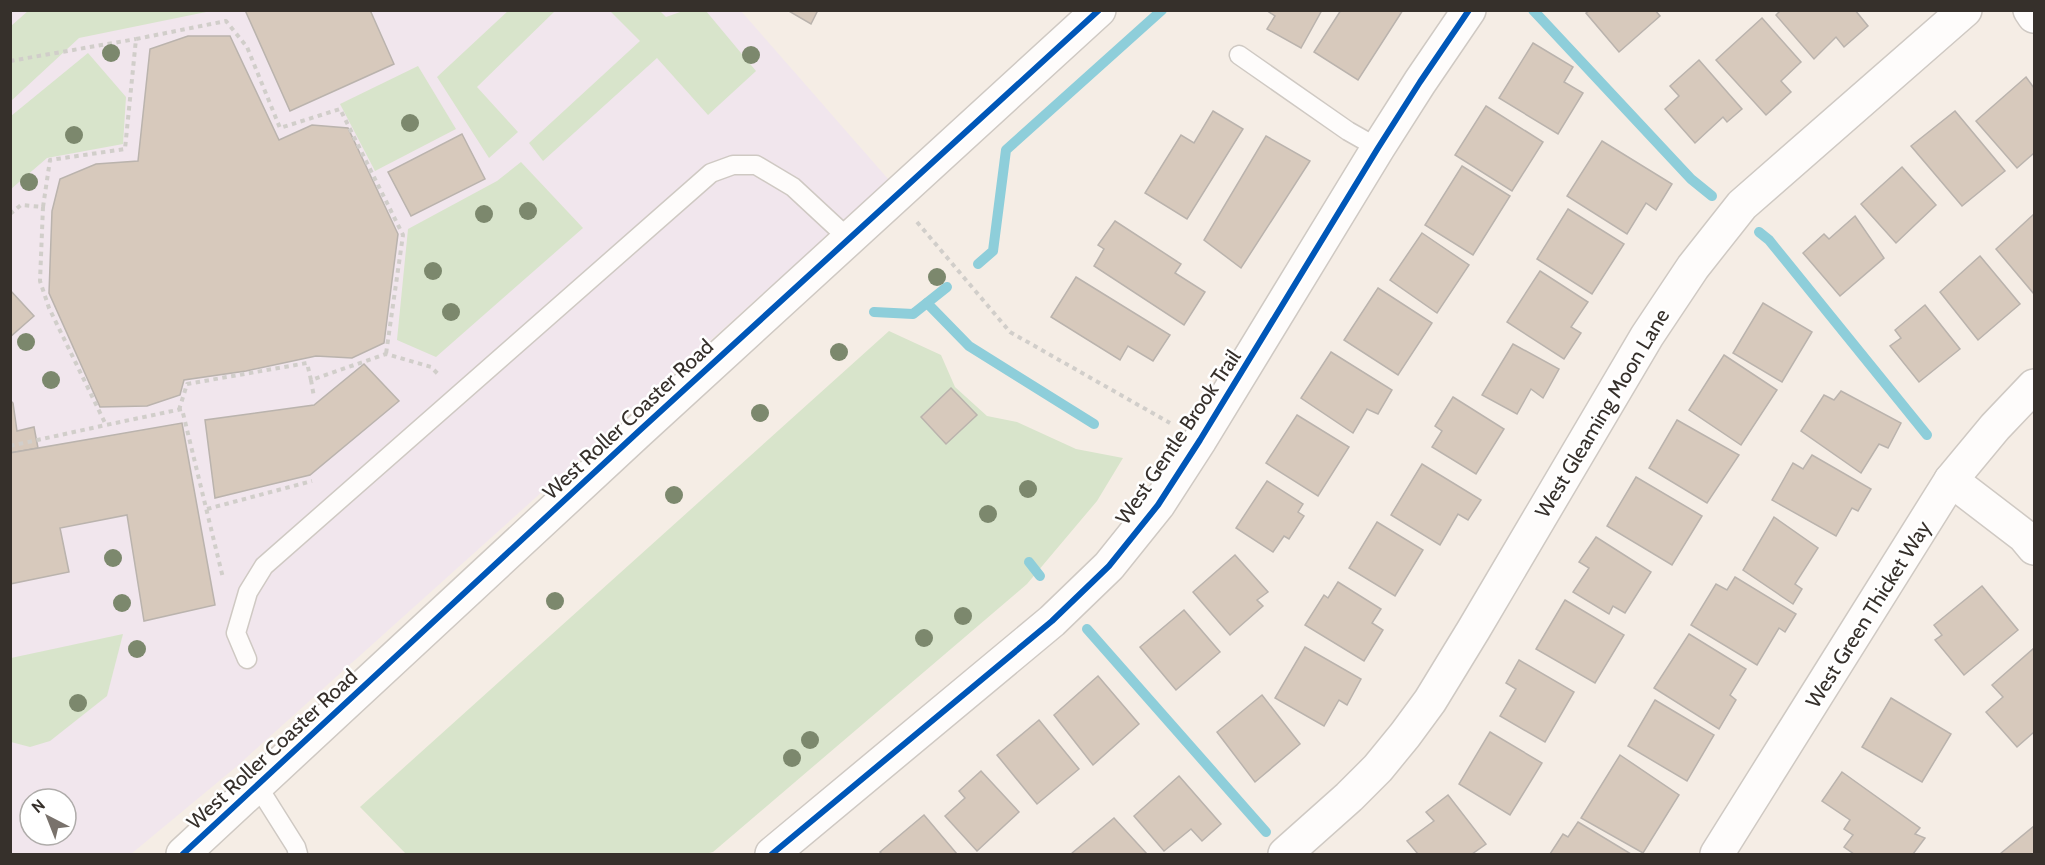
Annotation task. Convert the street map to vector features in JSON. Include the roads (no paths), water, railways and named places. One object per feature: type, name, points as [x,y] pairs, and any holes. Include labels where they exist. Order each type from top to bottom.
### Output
[{"type":"street","name":"West Roller Coaster Road","points":[[183,855],[1099,10]]},
{"type":"street","name":"West Gentle Brook Trail","points":[[772,855],[1052,621],[1108,566],[1158,505],[1378,148],[1469,10]]},
{"type":"street","name":"West Gleaming Moon Lane","points":[[1285,855],[1378,768],[1430,700],[1647,336],[1693,267],[1742,205],[1965,10]]},
{"type":"street","points":[[2030,10],[2034,16]]},
{"type":"street","name":"West Green Thicket Way","points":[[1717,855],[1951,480],[1995,427],[2034,386]]},
{"type":"street","points":[[1951,480],[2024,536],[2034,548]]},
{"type":"lane","points":[[1239,55],[1348,131],[1378,148]]},
{"type":"lane","points":[[247,659],[236,633],[248,592],[264,567],[711,173],[733,165],[756,165],[793,187],[849,239]]},
{"type":"lane","points":[[257,785],[296,847],[298,855]]},
{"type":"waterway","points":[[978,264],[993,251],[1006,150],[1162,10]]},
{"type":"waterway","points":[[1533,10],[1691,179],[1712,196]]},
{"type":"waterway","points":[[1759,232],[1769,240],[1927,435]]},
{"type":"waterway","points":[[874,312],[913,314],[947,287]]},
{"type":"waterway","points":[[927,303],[969,346],[1094,424]]},
{"type":"waterway","points":[[1029,562],[1040,576]]},
{"type":"waterway","points":[[1087,629],[1266,832]]}]
